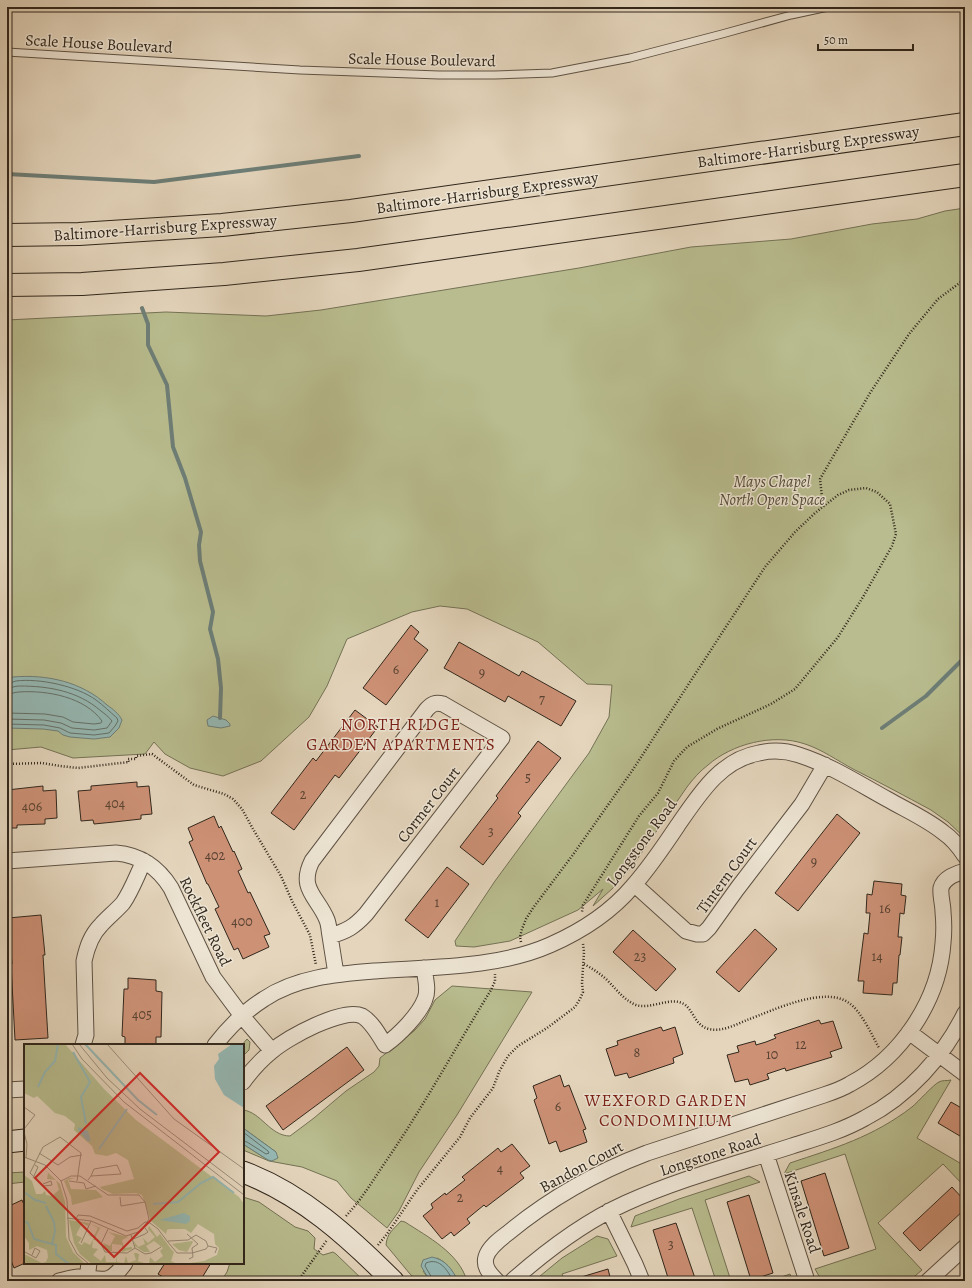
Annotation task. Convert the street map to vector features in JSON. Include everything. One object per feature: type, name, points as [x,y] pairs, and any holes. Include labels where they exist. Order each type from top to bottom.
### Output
[{"type":"highway","name":"Baltimore-Harrisburg Expressway","points":[[7,236],[79,234],[222,225],[351,211],[965,124]]},
{"type":"highway","points":[[7,285],[82,284],[224,274],[358,260],[965,175]]},
{"type":"main road","points":[[7,1142],[24,1140]]},
{"type":"main road","points":[[244,1173],[296,1199],[336,1227],[393,1281]]},
{"type":"street","name":"Cormer Court","points":[[330,936],[353,927],[366,914],[502,738],[443,704],[437,702],[432,704],[312,861],[307,871],[306,880],[309,889],[327,920],[336,974]]},
{"type":"street","name":"Longstone Road","points":[[216,1044],[242,1016],[264,998],[307,980],[336,974],[495,962],[580,937],[622,899],[635,884],[650,866],[700,793],[712,779],[728,766],[744,757],[759,753],[778,751],[797,754],[824,765],[928,822],[954,841],[965,856]]},
{"type":"street","name":"Tintern Court","points":[[635,884],[686,931],[691,934],[703,934],[802,804],[824,765]]},
{"type":"street","name":"Rockfleet Road","points":[[7,861],[116,853],[129,854],[144,861],[165,878],[213,977],[242,1016],[272,1051]]},
{"type":"street","points":[[83,1044],[86,1035],[84,961],[86,949],[91,938],[100,926],[123,902],[130,891],[144,861]]},
{"type":"street","name":"Bandon Court","points":[[497,1281],[486,1266],[485,1258],[496,1242],[545,1205],[571,1189],[647,1153],[824,1095],[850,1084],[892,1053],[909,1032],[923,1010],[933,990],[941,966],[944,914],[942,887],[945,881],[951,876],[965,871]]},
{"type":"street","points":[[244,1081],[272,1051],[293,1037],[333,1017],[353,1014],[362,1016],[369,1022],[386,1045],[404,1030],[425,999],[426,989],[424,968]]},
{"type":"street","name":"Longstone Road","points":[[512,1281],[566,1238],[610,1211],[627,1203],[681,1182],[839,1130],[866,1118],[891,1102],[914,1082],[939,1055],[956,1031],[965,1012]]},
{"type":"street","points":[[909,1032],[965,1074]]},
{"type":"street","points":[[7,1090],[24,1089]]},
{"type":"street","name":"Kinsale Road","points":[[766,1154],[807,1281]]},
{"type":"street","points":[[610,1211],[642,1281]]},
{"type":"street","points":[[928,1281],[965,1247]]},
{"type":"street","points":[[87,1279],[89,1264]]},
{"type":"street","points":[[59,1281],[77,1277],[96,1280],[107,1279],[117,1274],[124,1264]]},
{"type":"lane","name":"Scale House Boulevard","points":[[7,52],[300,70],[432,75],[552,73],[630,58],[791,15],[828,7]]},
{"type":"path","points":[[823,506],[820,479],[870,392],[909,334],[938,299],[965,279]]},
{"type":"path","points":[[368,1256],[387,1234],[417,1190],[460,1137],[470,1118],[493,1088],[499,1072],[508,1056],[518,1046],[547,1028],[575,1007],[578,1003],[583,992],[584,952],[580,937],[583,905],[639,816],[658,793],[674,761],[687,747],[705,736],[771,704],[795,688],[838,637],[892,546],[896,534],[890,504],[877,492],[866,488],[849,490],[838,495],[823,506],[795,532],[766,567],[632,771],[572,856],[532,908],[522,929],[520,937],[521,942]]},
{"type":"path","points":[[7,764],[42,763],[78,768],[129,762],[128,759],[136,759],[136,756],[152,754],[194,785],[224,794],[234,799],[242,809],[281,876],[310,935],[316,965]]},
{"type":"path","points":[[584,964],[595,970],[620,994],[636,1005],[644,1006],[674,1002],[683,1003],[690,1010],[700,1025],[709,1029],[728,1028],[779,1007],[801,1000],[827,997],[840,998],[849,1003],[855,1009],[885,1058]]},
{"type":"path","points":[[298,1281],[336,1227],[355,1206],[401,1139],[491,990],[495,981],[495,974]]},
{"type":"green space","name":"Mays Chapel North Open Space","points":[[965,208],[965,838],[948,822],[931,810],[817,749],[793,741],[767,740],[754,742],[729,751],[699,772],[631,868],[613,888],[593,906],[603,889],[578,910],[510,941],[474,947],[456,946],[455,941],[495,881],[589,753],[609,717],[612,685],[587,684],[538,642],[467,609],[440,606],[412,612],[347,639],[327,686],[309,717],[261,761],[223,776],[190,768],[165,754],[154,742],[145,754],[73,758],[41,747],[7,750],[7,320],[166,312],[266,316],[321,310],[579,268],[691,247],[791,239],[872,224],[917,219],[945,211]]},
{"type":"green space","points":[[452,986],[532,992],[457,1115],[419,1172],[399,1211],[387,1228],[351,1198],[337,1181],[302,1167],[269,1161],[244,1150],[244,1145],[268,1160],[276,1152],[244,1129],[244,1110],[255,1115],[277,1132],[290,1136],[346,1091],[374,1072],[379,1066],[380,1058],[414,1031],[425,1019],[435,1000]]},
{"type":"green space","points":[[247,1039],[250,1042],[249,1050],[244,1055],[244,1044]]},
{"type":"green space","points":[[951,1080],[917,1138],[965,1166],[965,1187],[943,1164],[878,1223],[922,1270],[909,1281],[822,1281],[815,1269],[876,1249],[845,1154],[784,1174],[790,1163],[838,1147],[868,1134],[912,1107],[937,1083]]},
{"type":"green space","points":[[24,1172],[24,1182],[7,1184],[7,1173]]},
{"type":"green space","points":[[749,1176],[760,1182],[705,1200],[731,1281],[716,1281],[692,1208],[631,1227],[635,1216],[679,1199]]},
{"type":"green space","points":[[244,1197],[259,1202],[295,1227],[308,1231],[315,1238],[314,1249],[323,1255],[333,1252],[364,1281],[221,1281],[227,1272],[230,1264],[244,1264]]},
{"type":"green space","points":[[401,1221],[433,1240],[450,1254],[463,1271],[467,1281],[458,1281],[447,1265],[437,1258],[423,1271],[430,1281],[418,1281],[410,1274],[386,1245],[389,1235]]},
{"type":"green space","points":[[597,1236],[608,1239],[617,1256],[562,1274],[565,1281],[534,1281],[562,1258]]},
{"type":"green space","points":[[790,1274],[792,1280],[770,1281]]},
{"type":"water","points":[[26,676],[51,678],[87,690],[118,714],[122,720],[119,728],[110,737],[94,739],[70,737],[63,735],[58,731],[43,729],[7,728],[7,680],[13,677]]},
{"type":"water","points":[[213,716],[226,720],[230,726],[221,728],[208,726],[207,720]]},
{"type":"water","points":[[244,1129],[276,1152],[278,1158],[272,1161],[244,1145]]},
{"type":"water","points":[[432,1257],[445,1263],[458,1281],[430,1281],[421,1266],[423,1260]]},
{"type":"building","points":[[411,625],[419,632],[414,639],[428,650],[386,705],[363,688]]},
{"type":"building","points":[[459,642],[519,676],[522,671],[576,701],[561,726],[508,696],[505,702],[444,668]]},
{"type":"building","points":[[355,710],[378,727],[339,778],[335,775],[294,830],[271,813],[313,758],[316,761]]},
{"type":"building","points":[[538,741],[561,758],[518,813],[521,816],[483,865],[460,847],[498,798],[496,796]]},
{"type":"building","points":[[137,782],[137,787],[149,786],[152,814],[141,815],[141,819],[94,824],[93,820],[81,821],[78,791],[91,790],[91,786]]},
{"type":"building","points":[[43,786],[43,791],[56,790],[57,818],[45,819],[45,824],[17,825],[17,828],[7,828],[7,790]]},
{"type":"building","points":[[837,814],[860,833],[798,911],[775,893]]},
{"type":"building","points":[[214,816],[219,828],[221,826],[233,852],[234,851],[242,869],[238,871],[270,934],[264,936],[269,947],[243,959],[238,948],[234,950],[215,909],[219,907],[207,884],[189,842],[193,840],[188,828]]},
{"type":"building","points":[[447,867],[469,884],[428,938],[405,920]]},
{"type":"building","points":[[874,881],[902,884],[901,895],[906,896],[904,914],[900,913],[898,937],[902,937],[897,983],[893,983],[892,995],[863,993],[864,981],[858,981],[864,933],[868,934],[870,913],[866,913],[867,894],[872,895]]},
{"type":"building","points":[[41,915],[45,955],[43,955],[48,1038],[15,1040],[12,964],[8,918]]},
{"type":"building","points":[[755,929],[777,949],[739,992],[716,972]]},
{"type":"building","points":[[633,930],[676,969],[656,991],[613,952]]},
{"type":"building","points":[[128,978],[156,980],[156,991],[162,992],[161,1037],[156,1037],[156,1044],[125,1044],[125,1037],[122,1036],[124,989],[128,989]]},
{"type":"building","points":[[819,1020],[821,1024],[833,1021],[842,1048],[830,1052],[832,1057],[786,1071],[785,1068],[767,1074],[769,1079],[750,1085],[748,1079],[735,1082],[727,1055],[739,1052],[737,1046],[755,1041],[756,1045],[766,1042],[776,1038],[774,1035]]},
{"type":"building","points":[[661,1027],[663,1031],[675,1027],[683,1054],[673,1058],[674,1063],[629,1078],[627,1073],[615,1076],[606,1049],[618,1045],[617,1041]]},
{"type":"building","points":[[347,1047],[364,1070],[283,1130],[266,1106]]},
{"type":"building","points":[[560,1075],[564,1087],[569,1085],[586,1129],[583,1130],[587,1142],[560,1152],[556,1141],[549,1144],[534,1100],[537,1098],[533,1086]]},
{"type":"building","points":[[951,1102],[965,1110],[965,1139],[938,1123]]},
{"type":"building","points":[[512,1144],[530,1166],[520,1173],[524,1178],[486,1207],[484,1205],[467,1219],[470,1223],[454,1236],[451,1232],[442,1239],[423,1216],[433,1208],[431,1204],[445,1193],[446,1195],[465,1180],[462,1177],[498,1148],[501,1152]]},
{"type":"building","points":[[825,1173],[849,1248],[824,1256],[801,1181]]},
{"type":"building","points":[[952,1187],[965,1201],[965,1209],[920,1251],[903,1233]]},
{"type":"building","points":[[749,1195],[773,1273],[751,1280],[727,1202]]},
{"type":"building","points":[[22,1200],[24,1205],[24,1263],[14,1268],[7,1251],[7,1207]]},
{"type":"building","points":[[676,1223],[696,1281],[669,1281],[653,1230]]},
{"type":"building","points":[[164,1264],[210,1264],[200,1281],[161,1281],[163,1277],[158,1274]]},
{"type":"building","points":[[608,1269],[611,1281],[578,1281],[578,1278]]},
{"type":"waterway","points":[[7,174],[154,182],[359,156]]},
{"type":"waterway","points":[[142,308],[148,324],[148,345],[167,385],[173,447],[185,478],[201,532],[199,545],[200,561],[213,612],[210,629],[218,659],[221,688],[220,718]]},
{"type":"waterway","points":[[882,728],[926,696],[965,657]]},
{"type":"district","name":"NORTH RIDGE GARDEN APARTMENTS","points":[[401,734]]},
{"type":"district","name":"WEXFORD GARDEN CONDOMINIUM","points":[[666,1110]]}]
